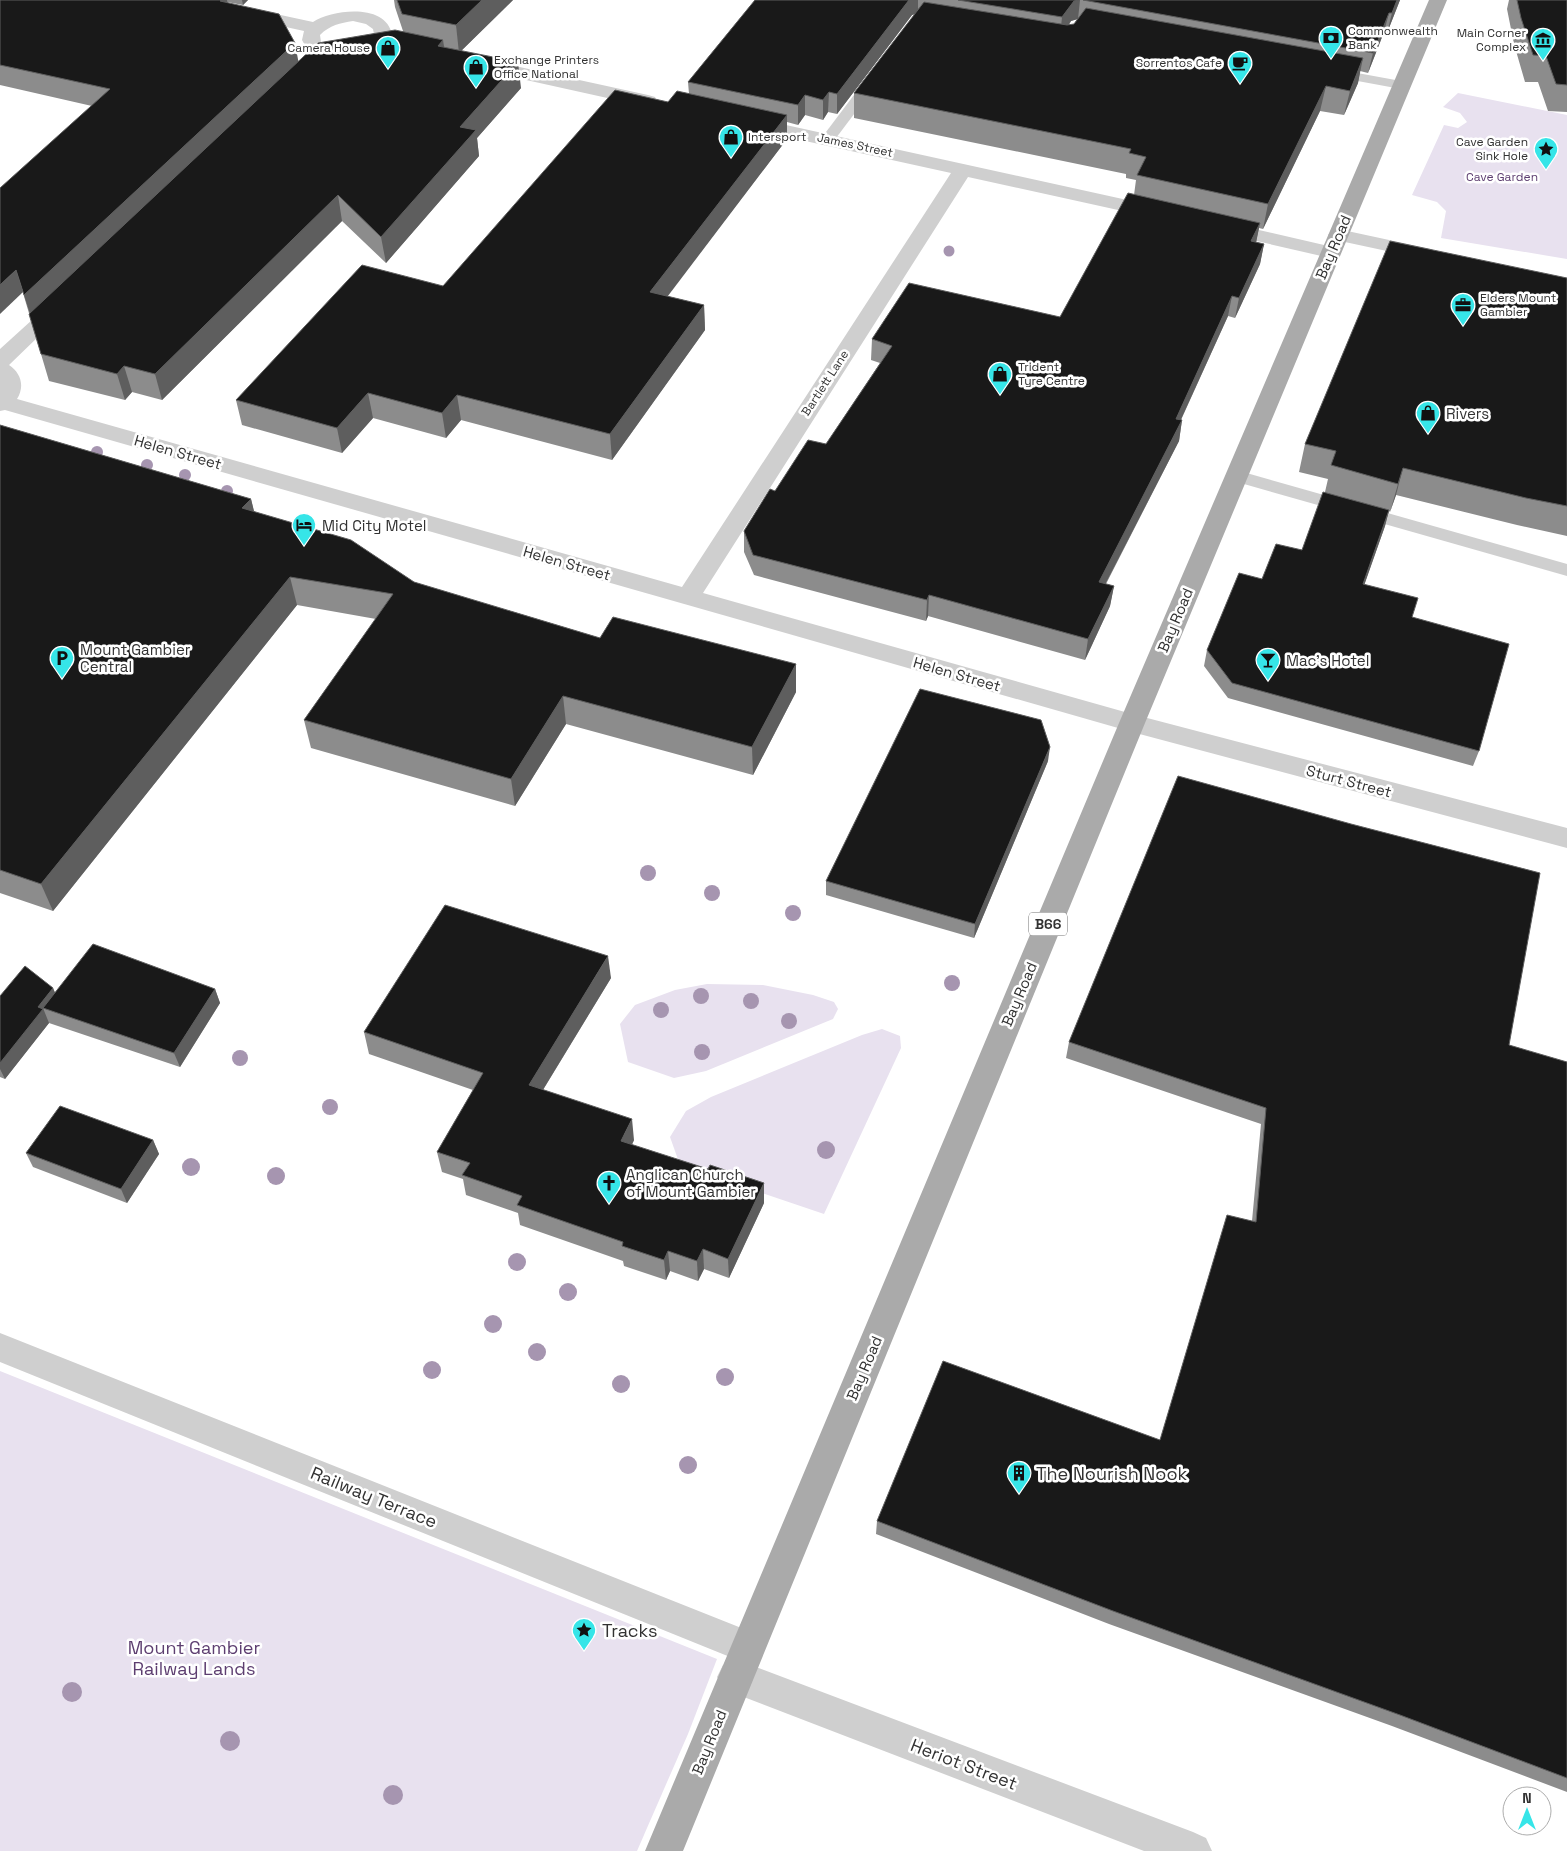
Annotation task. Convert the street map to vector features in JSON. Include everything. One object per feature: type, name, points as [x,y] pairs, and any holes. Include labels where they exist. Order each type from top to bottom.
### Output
[{"type":"main road","name":"Bay Road","points":[[664,1851],[1132,723],[1438,0]]},
{"type":"street","points":[[186,0],[315,28]]},
{"type":"street","points":[[369,12],[384,30],[383,37],[371,48],[355,53],[338,54],[327,52],[313,44],[310,39],[315,28],[331,20],[369,12]]},
{"type":"street","points":[[378,43],[397,47]]},
{"type":"street","points":[[312,66],[327,52]]},
{"type":"street","points":[[462,61],[668,105]]},
{"type":"street","name":"James Street","points":[[734,119],[1176,217]]},
{"type":"street","name":"Bartlett Lane","points":[[688,597],[963,169]]},
{"type":"street","points":[[1204,224],[1443,257]]},
{"type":"street","points":[[0,361],[73,292]]},
{"type":"street","points":[[0,369],[10,378],[12,385],[10,394],[2,403]]},
{"type":"street","name":"Helen Street","points":[[2,403],[1132,723]]},
{"type":"street","name":"Sturt Street","points":[[1132,723],[1567,838]]},
{"type":"street","name":"Railway Terrace","points":[[0,1347],[741,1662]]},
{"type":"street","name":"Heriot Street","points":[[741,1662],[1193,1851]]},
{"type":"lane","points":[[828,139],[882,67]]},
{"type":"lane","points":[[1313,69],[1401,85]]},
{"type":"lane","points":[[1236,476],[1567,570]]},
{"type":"green space","name":"Cave Garden","points":[[1458,93],[1567,115],[1567,259],[1441,238],[1446,211],[1437,202],[1412,195],[1444,125],[1458,128],[1467,122],[1460,113],[1443,107]]},
{"type":"green space","points":[[707,984],[763,985],[813,995],[834,1002],[838,1009],[833,1019],[706,1071],[674,1078],[628,1062],[620,1024],[635,1005],[675,990]]},
{"type":"green space","points":[[882,1029],[900,1036],[901,1048],[824,1214],[680,1165],[670,1137],[686,1111],[711,1097],[862,1035]]},
{"type":"green space","name":"Mount Gambier Railway Lands","points":[[0,1371],[717,1659],[688,1734],[637,1851],[0,1851]]},
{"type":"building","points":[[0,0],[221,0],[279,14],[295,43],[24,295],[16,270],[0,285],[0,188],[110,89],[0,65]]},
{"type":"building","points":[[397,0],[482,0],[456,25],[402,14]]},
{"type":"building","points":[[755,0],[909,0],[837,94],[829,92],[823,100],[805,95],[798,105],[688,82]]},
{"type":"building","points":[[958,0],[1079,0],[1074,1],[1062,17]]},
{"type":"building","points":[[1083,0],[1397,0],[1392,13],[1389,13],[1373,53]]},
{"type":"building","points":[[1517,0],[1567,0],[1567,85],[1556,84],[1546,56],[1533,55]]},
{"type":"building","points":[[924,2],[1067,25],[1074,24],[1086,8],[1363,58],[1350,91],[1326,86],[1268,204],[1137,175],[1146,157],[1129,153],[1131,149],[854,93]]},
{"type":"building","points":[[395,30],[443,40],[438,46],[518,62],[460,127],[476,130],[381,237],[338,195],[155,374],[124,366],[117,374],[41,354],[29,314],[318,43]]},
{"type":"building","points":[[615,90],[668,102],[677,91],[787,115],[650,292],[704,305],[610,434],[457,395],[442,413],[368,393],[337,428],[236,400],[362,265],[443,286]]},
{"type":"building","points":[[1128,193],[1260,223],[1251,241],[1264,244],[1239,298],[1232,296],[1176,419],[1182,420],[1099,582],[1114,586],[1088,639],[929,595],[927,600],[753,555],[744,531],[770,489],[775,491],[808,440],[826,444],[892,346],[872,339],[909,283],[1060,317]]},
{"type":"building","points":[[1390,241],[1567,278],[1567,506],[1403,468],[1398,484],[1331,465],[1336,451],[1305,444]]},
{"type":"building","points":[[0,425],[251,499],[242,508],[351,540],[414,582],[600,638],[613,617],[796,664],[752,747],[563,696],[511,779],[304,720],[393,594],[290,577],[41,884],[0,870]]},
{"type":"building","points":[[1323,492],[1389,510],[1363,584],[1418,598],[1412,617],[1509,644],[1479,751],[1232,683],[1207,650],[1239,573],[1262,579],[1276,544],[1302,550]]},
{"type":"building","points":[[920,689],[1041,720],[1050,747],[975,924],[826,881]]},
{"type":"building","points":[[1178,776],[1351,824],[1540,873],[1509,1045],[1567,1062],[1567,1778],[1113,1611],[877,1521],[943,1361],[1160,1440],[1227,1215],[1256,1222],[1266,1108],[1069,1042]]},
{"type":"building","points":[[445,905],[608,956],[529,1085],[632,1119],[621,1141],[708,1169],[710,1165],[764,1183],[728,1259],[703,1249],[697,1261],[668,1251],[664,1260],[622,1246],[623,1242],[517,1205],[522,1196],[462,1175],[470,1163],[437,1152],[483,1073],[364,1032]]},
{"type":"building","points":[[93,944],[215,989],[174,1053],[43,1008]]},
{"type":"building","points":[[25,966],[53,988],[38,1007],[43,1009],[0,1063],[0,996]]},
{"type":"building","points":[[60,1106],[153,1140],[121,1189],[26,1153]]},
{"type":"place","name":"Commonwealth Bank","points":[[1331,59]]},
{"type":"place","name":"Main Corner Complex","points":[[1543,61]]},
{"type":"place","name":"Camera House","points":[[388,69]]},
{"type":"place","name":"Sorrentos Cafe","points":[[1240,84]]},
{"type":"place","name":"Exchange Printers Office National","points":[[476,88]]},
{"type":"place","name":"Intersport","points":[[731,158]]},
{"type":"place","name":"Cave Garden Sink Hole","points":[[1546,170]]},
{"type":"place","name":"Elders Mount Gambier","points":[[1463,326]]},
{"type":"place","name":"Trident Tyre Centre","points":[[1000,395]]},
{"type":"place","name":"Rivers","points":[[1428,434]]},
{"type":"place","name":"Mid City Motel","points":[[304,546]]},
{"type":"place","name":"Mount Gambier Central","points":[[62,679]]},
{"type":"place","name":"Mac's Hotel","points":[[1268,681]]},
{"type":"place","name":"Anglican Church of Mount Gambier","points":[[609,1204]]},
{"type":"place","name":"The Nourish Nook","points":[[1019,1494]]},
{"type":"place","name":"Tracks","points":[[584,1651]]}]
